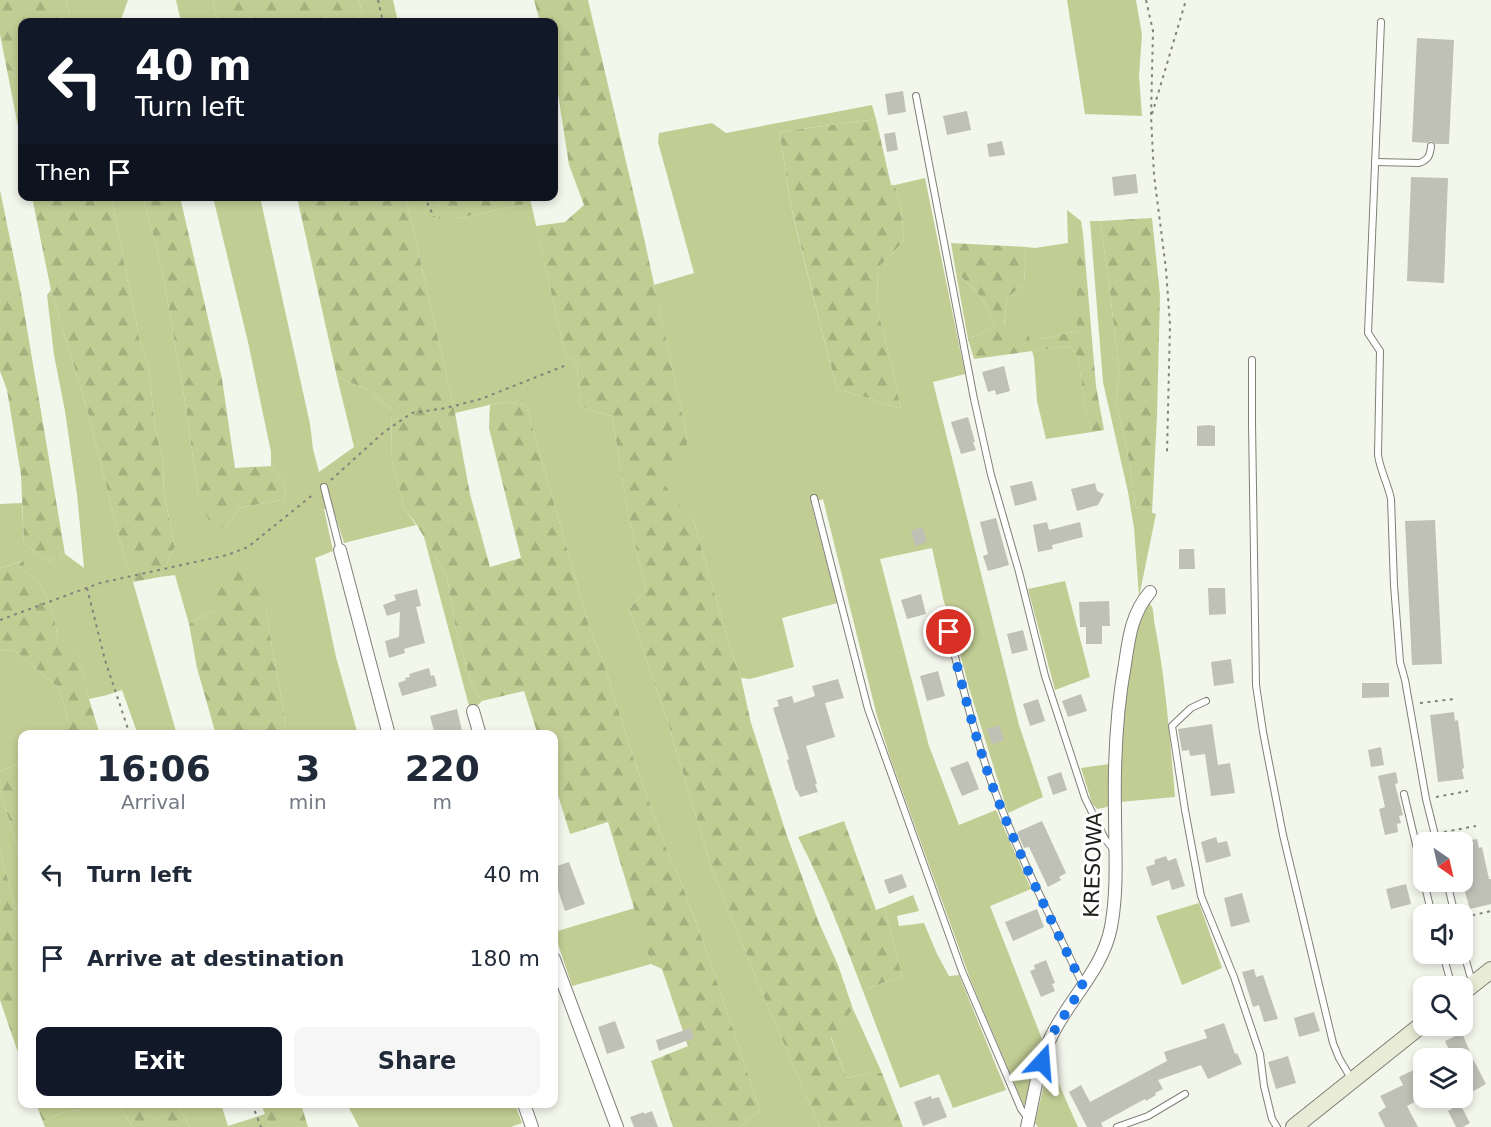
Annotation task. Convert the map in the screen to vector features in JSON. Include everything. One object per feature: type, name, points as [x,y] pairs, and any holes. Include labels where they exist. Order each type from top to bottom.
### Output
[{"type":"street","points":[[340,550],[388,730]]},
{"type":"street","name":"KRESOWA","points":[[1028,1123],[1042,1062],[1051,1036],[1100,957],[1110,928],[1115,888],[1115,779],[1119,699],[1134,618],[1141,602],[1150,592]]},
{"type":"street","points":[[473,711],[479,730]]},
{"type":"street","points":[[558,970],[617,1127]]},
{"type":"street","points":[[1473,984],[1491,970]]},
{"type":"street","points":[[1294,1127],[1413,1032]]},
{"type":"street","points":[[525,1108],[532,1127]]},
{"type":"lane","points":[[1381,22],[1368,333],[1380,351],[1378,454],[1391,499],[1400,662],[1434,832]]},
{"type":"lane","points":[[916,96],[974,399],[991,475],[1019,572],[1045,676],[1085,798],[1105,839],[1115,851]]},
{"type":"lane","points":[[1375,162],[1419,163],[1428,158],[1431,146]]},
{"type":"lane","points":[[1252,360],[1256,685],[1282,834],[1333,1043],[1352,1080]]},
{"type":"lane","points":[[324,487],[340,550]]},
{"type":"lane","points":[[814,498],[868,709],[962,971],[1028,1123]]},
{"type":"lane","points":[[949,632],[967,706],[991,781],[1018,848],[1083,986]]},
{"type":"lane","points":[[1206,702],[1191,708],[1172,726],[1185,810],[1201,896],[1234,977],[1260,1054],[1264,1086],[1272,1119],[1277,1127]]},
{"type":"lane","points":[[1404,794],[1413,833]]},
{"type":"lane","points":[[1467,964],[1470,975],[1476,982]]},
{"type":"lane","points":[[1117,1127],[1148,1116],[1185,1094]]},
{"type":"path","points":[[378,0],[382,18]]},
{"type":"path","points":[[1146,0],[1153,31],[1151,116],[1154,175],[1166,269],[1170,325],[1167,453]]},
{"type":"path","points":[[1151,116],[1186,0]]},
{"type":"path","points":[[426,201],[434,217]]},
{"type":"path","points":[[0,620],[100,583],[227,555],[248,547],[324,487],[384,432],[412,413],[446,408],[481,399],[564,366]]},
{"type":"path","points":[[87,588],[105,660],[128,730]]},
{"type":"path","points":[[1417,704],[1454,699]]},
{"type":"path","points":[[1433,798],[1468,791]]},
{"type":"path","points":[[1441,832],[1476,826]]},
{"type":"path","points":[[1473,915],[1491,911]]},
{"type":"path","points":[[254,1108],[261,1127]]},
{"type":"green space","points":[[0,0],[66,0],[70,18],[18,18],[18,126],[0,34]]},
{"type":"green space","points":[[66,0],[128,0],[121,18],[70,18]]},
{"type":"green space","points":[[176,0],[213,0],[216,18],[180,18]]},
{"type":"green space","points":[[213,0],[359,0],[363,18],[216,18]]},
{"type":"green space","points":[[359,0],[393,0],[397,18],[363,18]]},
{"type":"green space","points":[[534,0],[588,0],[644,238],[688,440],[676,476],[663,483],[694,522],[741,678],[751,723],[786,833],[853,1009],[831,1038],[847,1078],[882,1073],[903,1127],[820,1127],[711,867],[669,726],[629,609],[646,590],[628,513],[612,416],[580,407],[577,364],[565,353],[536,226],[565,222],[584,205],[569,165],[558,94],[558,18],[539,18]]},
{"type":"green space","points":[[1067,0],[1136,0],[1142,35],[1139,76],[1142,116],[1085,114]]},
{"type":"green space","points":[[872,105],[876,119],[779,132],[794,219],[837,389],[901,409],[878,311],[877,269],[904,240],[901,210],[895,185],[925,178],[965,374],[933,382],[1019,725],[1043,797],[1008,813],[944,602],[932,548],[880,559],[929,746],[959,825],[996,810],[1031,889],[990,906],[1042,1039],[1024,1106],[971,981],[891,760],[877,716],[823,499],[811,503],[837,603],[782,618],[794,667],[750,679],[741,678],[731,650],[694,522],[662,483],[688,440],[654,285],[694,273],[658,142],[659,133],[712,123],[726,133]]},
{"type":"green space","points":[[876,119],[891,185],[895,185],[901,210],[904,240],[877,269],[878,311],[901,409],[837,389],[792,207],[779,132]]},
{"type":"green space","points":[[0,190],[21,293],[65,554],[48,562],[24,543],[21,475],[7,390],[0,371]]},
{"type":"green space","points":[[33,201],[112,201],[140,342],[149,369],[155,428],[163,460],[164,494],[175,547],[160,577],[133,582],[120,541],[87,409],[51,290]]},
{"type":"green space","points":[[112,201],[144,201],[162,269],[198,492],[225,529],[239,508],[286,499],[284,482],[271,466],[271,452],[248,342],[214,201],[261,201],[319,472],[354,447],[337,377],[366,389],[391,409],[392,461],[404,508],[416,525],[344,543],[333,509],[324,509],[333,551],[315,558],[336,657],[357,730],[286,730],[266,612],[213,611],[189,624],[175,575],[160,577],[175,547],[164,494],[163,460],[155,428],[149,369],[140,342]]},
{"type":"green space","points":[[144,201],[181,201],[222,379],[235,468],[271,466],[284,482],[286,499],[239,508],[225,529],[211,526],[198,492],[162,269]]},
{"type":"green space","points":[[298,201],[407,201],[455,413],[470,494],[490,567],[521,558],[489,428],[490,405],[502,402],[526,405],[591,633],[602,658],[635,763],[709,958],[760,1110],[740,1127],[673,1127],[651,1061],[688,1046],[662,969],[651,964],[608,822],[570,834],[558,795],[558,730],[536,730],[524,691],[482,701],[471,682],[456,630],[447,577],[417,525],[404,508],[392,461],[391,409],[366,389],[337,377]]},
{"type":"green space","points":[[407,201],[438,201],[439,219],[454,219],[531,203],[565,353],[577,364],[580,407],[612,416],[628,513],[646,590],[629,609],[669,726],[711,867],[820,1127],[740,1127],[760,1110],[709,958],[635,763],[602,658],[591,633],[526,405],[502,402],[455,413]]},
{"type":"green space","points":[[438,201],[530,201],[531,203],[454,219],[439,219]]},
{"type":"green space","points":[[1067,210],[1081,221],[1083,234],[1077,248],[1077,331],[1030,341],[1004,327],[1007,298],[1024,284],[1026,247],[1035,248],[1068,243]]},
{"type":"green space","points":[[1152,218],[1160,295],[1152,513],[1136,507],[1127,449],[1116,403],[1119,370],[1100,221]]},
{"type":"green space","points":[[1090,221],[1100,221],[1119,370],[1116,403],[1127,449],[1136,507],[1156,514],[1139,597],[1134,528],[1128,492],[1103,382]]},
{"type":"green space","points":[[1083,234],[1096,386],[1104,430],[1092,432],[1085,406],[1078,357],[1070,346],[974,359],[968,339],[995,326],[980,296],[956,273],[951,243],[1026,247],[1024,284],[1007,298],[1004,326],[1028,332],[1030,341],[1077,331],[1077,247]]},
{"type":"green space","points":[[956,273],[980,296],[995,326],[968,339]]},
{"type":"green space","points":[[51,290],[87,409],[120,541],[176,730],[136,730],[122,690],[89,699],[76,642],[58,641],[54,614],[42,587],[24,570],[23,561],[0,568],[0,504],[22,503],[24,543],[48,562],[65,554],[84,568],[77,494],[54,355],[47,295]]},
{"type":"green space","points":[[1070,346],[1078,357],[1085,405],[1092,432],[1046,439],[1037,401],[1032,351]]},
{"type":"green space","points":[[424,537],[447,577],[456,630],[471,682],[482,701],[478,705],[469,706]]},
{"type":"green space","points":[[247,560],[266,612],[286,730],[215,730],[197,668],[189,624],[213,611],[211,574]]},
{"type":"green space","points":[[24,561],[24,570],[42,587],[54,614],[58,641],[76,641],[98,730],[68,730],[68,720],[59,688],[15,651],[0,650],[0,568]]},
{"type":"green space","points":[[1065,581],[1090,677],[1055,690],[1028,589]]},
{"type":"green space","points":[[1148,601],[1153,610],[1162,669],[1175,797],[1120,802],[1119,754],[1133,644]]},
{"type":"green space","points":[[0,650],[15,651],[59,688],[68,720],[68,730],[18,730],[18,764],[0,771]]},
{"type":"green space","points":[[18,764],[18,850],[0,790],[0,771]]},
{"type":"green space","points":[[1109,764],[1110,802],[1107,807],[1097,809],[1092,803],[1081,768]]},
{"type":"green space","points":[[0,790],[18,850],[18,919],[12,894],[0,852]]},
{"type":"green space","points":[[844,821],[876,910],[884,907],[902,975],[863,991],[825,894],[798,837]]},
{"type":"green space","points":[[0,852],[18,919],[18,1052],[0,1000]]},
{"type":"green space","points":[[913,895],[919,911],[897,916],[899,926],[924,923],[949,976],[959,975],[1006,1090],[953,1108],[939,1074],[900,1088],[863,991],[902,975],[884,907]]},
{"type":"green space","points":[[1199,903],[1222,968],[1182,985],[1156,916]]},
{"type":"green space","points":[[635,908],[651,964],[572,986],[558,944],[558,931]]},
{"type":"green space","points":[[853,1009],[882,1073],[847,1078],[831,1037]]},
{"type":"green space","points":[[1049,1062],[1078,1127],[1038,1127],[1035,1123]]},
{"type":"green space","points":[[38,1108],[84,1108],[85,1111],[68,1110],[43,1122]]},
{"type":"green space","points":[[84,1108],[120,1108],[133,1127],[45,1127],[43,1122],[68,1110],[85,1111]]},
{"type":"green space","points":[[120,1108],[179,1108],[190,1127],[133,1127]]},
{"type":"green space","points":[[179,1108],[222,1108],[228,1126],[265,1114],[270,1127],[190,1127]]},
{"type":"green space","points":[[263,1108],[302,1108],[308,1127],[270,1127]]},
{"type":"green space","points":[[349,1108],[516,1108],[522,1123],[511,1127],[359,1127]]},
{"type":"building","points":[[1417,38],[1454,40],[1449,144],[1436,144],[1431,141],[1412,142]]},
{"type":"building","points":[[903,91],[906,112],[888,115],[885,94]]},
{"type":"building","points":[[967,111],[971,130],[947,135],[943,116]]},
{"type":"building","points":[[895,132],[898,150],[887,152],[884,134]]},
{"type":"building","points":[[1002,141],[1005,155],[989,157],[987,144]]},
{"type":"building","points":[[1136,174],[1138,193],[1114,196],[1112,177]]},
{"type":"building","points":[[1411,177],[1448,178],[1444,283],[1407,281]]},
{"type":"building","points":[[1004,366],[1010,391],[996,395],[995,390],[988,392],[982,372]]},
{"type":"building","points":[[968,417],[976,450],[961,454],[951,422]]},
{"type":"building","points":[[1197,426],[1215,426],[1215,446],[1197,446]]},
{"type":"building","points":[[1032,481],[1037,500],[1015,506],[1010,486]]},
{"type":"building","points":[[1095,483],[1097,491],[1104,494],[1098,505],[1077,511],[1071,489]]},
{"type":"building","points":[[996,518],[1009,565],[988,571],[983,556],[988,554],[980,522]]},
{"type":"building","points":[[1435,520],[1442,664],[1412,665],[1405,521]]},
{"type":"building","points":[[1047,522],[1049,530],[1080,522],[1083,537],[1052,545],[1053,549],[1038,552],[1033,525]]},
{"type":"building","points":[[923,527],[927,542],[915,546],[911,531]]},
{"type":"building","points":[[1179,549],[1194,549],[1195,569],[1179,569]]},
{"type":"building","points":[[1208,588],[1225,588],[1226,614],[1209,615]]},
{"type":"building","points":[[417,589],[421,606],[416,607],[425,643],[404,649],[405,653],[389,658],[385,641],[399,637],[400,612],[387,616],[383,605],[396,600],[394,595]]},
{"type":"building","points":[[921,594],[926,614],[907,619],[901,600]]},
{"type":"building","points":[[1109,601],[1110,626],[1102,626],[1102,644],[1086,644],[1086,627],[1080,627],[1079,602]]},
{"type":"building","points":[[1023,630],[1028,650],[1012,654],[1007,634]]},
{"type":"building","points":[[1231,659],[1234,683],[1214,686],[1211,662]]},
{"type":"building","points":[[429,668],[437,686],[402,696],[398,683],[410,677],[409,674]]},
{"type":"building","points":[[938,671],[945,696],[927,701],[920,676]]},
{"type":"building","points":[[838,679],[844,698],[825,703],[835,737],[806,746],[818,792],[800,797],[796,791],[773,708],[779,706],[777,700],[792,696],[794,703],[815,696],[812,686]]},
{"type":"building","points":[[1362,683],[1389,683],[1389,697],[1362,698]]},
{"type":"building","points":[[1081,694],[1087,711],[1068,717],[1062,701]]},
{"type":"building","points":[[1038,699],[1045,721],[1030,726],[1023,704]]},
{"type":"building","points":[[457,709],[462,730],[434,730],[430,716]]},
{"type":"building","points":[[1454,712],[1455,721],[1458,720],[1464,779],[1438,782],[1430,715]]},
{"type":"building","points":[[1212,724],[1218,765],[1230,763],[1235,793],[1211,796],[1205,754],[1190,756],[1189,750],[1182,751],[1178,729]]},
{"type":"building","points":[[999,725],[1004,740],[992,744],[987,729]]},
{"type":"building","points":[[1381,747],[1384,765],[1371,767],[1368,750]]},
{"type":"building","points":[[968,761],[979,789],[962,796],[950,768]]},
{"type":"building","points":[[1061,772],[1067,790],[1053,795],[1047,777]]},
{"type":"building","points":[[1396,772],[1398,783],[1395,784],[1403,815],[1399,816],[1401,823],[1397,824],[1398,832],[1385,835],[1379,809],[1385,807],[1378,776]]},
{"type":"building","points":[[1042,821],[1066,873],[1059,877],[1061,880],[1048,887],[1029,847],[1024,848],[1017,832]]},
{"type":"building","points":[[1216,837],[1218,843],[1227,841],[1231,856],[1206,863],[1201,842]]},
{"type":"building","points":[[1477,839],[1479,848],[1482,847],[1489,879],[1491,879],[1491,904],[1473,908],[1473,904],[1469,904],[1465,892],[1473,892],[1473,840]]},
{"type":"building","points":[[1166,856],[1168,861],[1176,858],[1185,886],[1172,890],[1169,880],[1152,886],[1146,867],[1155,864],[1154,860]]},
{"type":"building","points":[[569,862],[585,904],[565,911],[558,890],[558,866]]},
{"type":"building","points":[[902,874],[907,887],[889,894],[884,880]]},
{"type":"building","points":[[1406,884],[1411,904],[1391,909],[1386,889]]},
{"type":"building","points":[[1242,893],[1250,922],[1231,927],[1224,898]]},
{"type":"building","points":[[1037,909],[1044,927],[1013,941],[1005,922]]},
{"type":"building","points":[[1046,960],[1055,983],[1052,984],[1055,991],[1041,997],[1030,971],[1035,969],[1034,965]]},
{"type":"building","points":[[1254,969],[1256,977],[1263,975],[1278,1019],[1264,1022],[1259,1005],[1253,1007],[1242,972]]},
{"type":"building","points":[[1314,1012],[1320,1031],[1299,1037],[1294,1018]]},
{"type":"building","points":[[615,1021],[625,1048],[607,1054],[598,1027]]},
{"type":"building","points":[[1224,1023],[1235,1054],[1237,1053],[1242,1064],[1208,1079],[1201,1065],[1158,1080],[1163,1089],[1155,1093],[1156,1095],[1101,1123],[1103,1127],[1087,1127],[1069,1092],[1081,1085],[1090,1102],[1167,1061],[1164,1052],[1207,1038],[1204,1030]]},
{"type":"building","points":[[691,1028],[694,1038],[659,1051],[656,1040]]},
{"type":"building","points":[[1456,1036],[1463,1036],[1468,1048],[1448,1048],[1445,1041]]},
{"type":"building","points":[[1288,1056],[1296,1083],[1276,1089],[1268,1062]]},
{"type":"building","points":[[1473,1059],[1486,1084],[1473,1091]]},
{"type":"building","points":[[1413,1070],[1413,1103],[1407,1106],[1418,1127],[1385,1127],[1378,1113],[1386,1107],[1380,1096],[1403,1085],[1399,1077]]},
{"type":"building","points":[[931,1096],[932,1099],[939,1097],[947,1117],[923,1126],[914,1102]]},
{"type":"building","points":[[1453,1108],[1462,1108],[1470,1123],[1463,1127],[1456,1127],[1448,1111]]},
{"type":"building","points":[[652,1111],[658,1127],[634,1127],[630,1117]]},
{"type":"route","points":[[949,632],[967,706],[991,781],[1018,848],[1083,986],[1051,1036],[1042,1062]]}]
